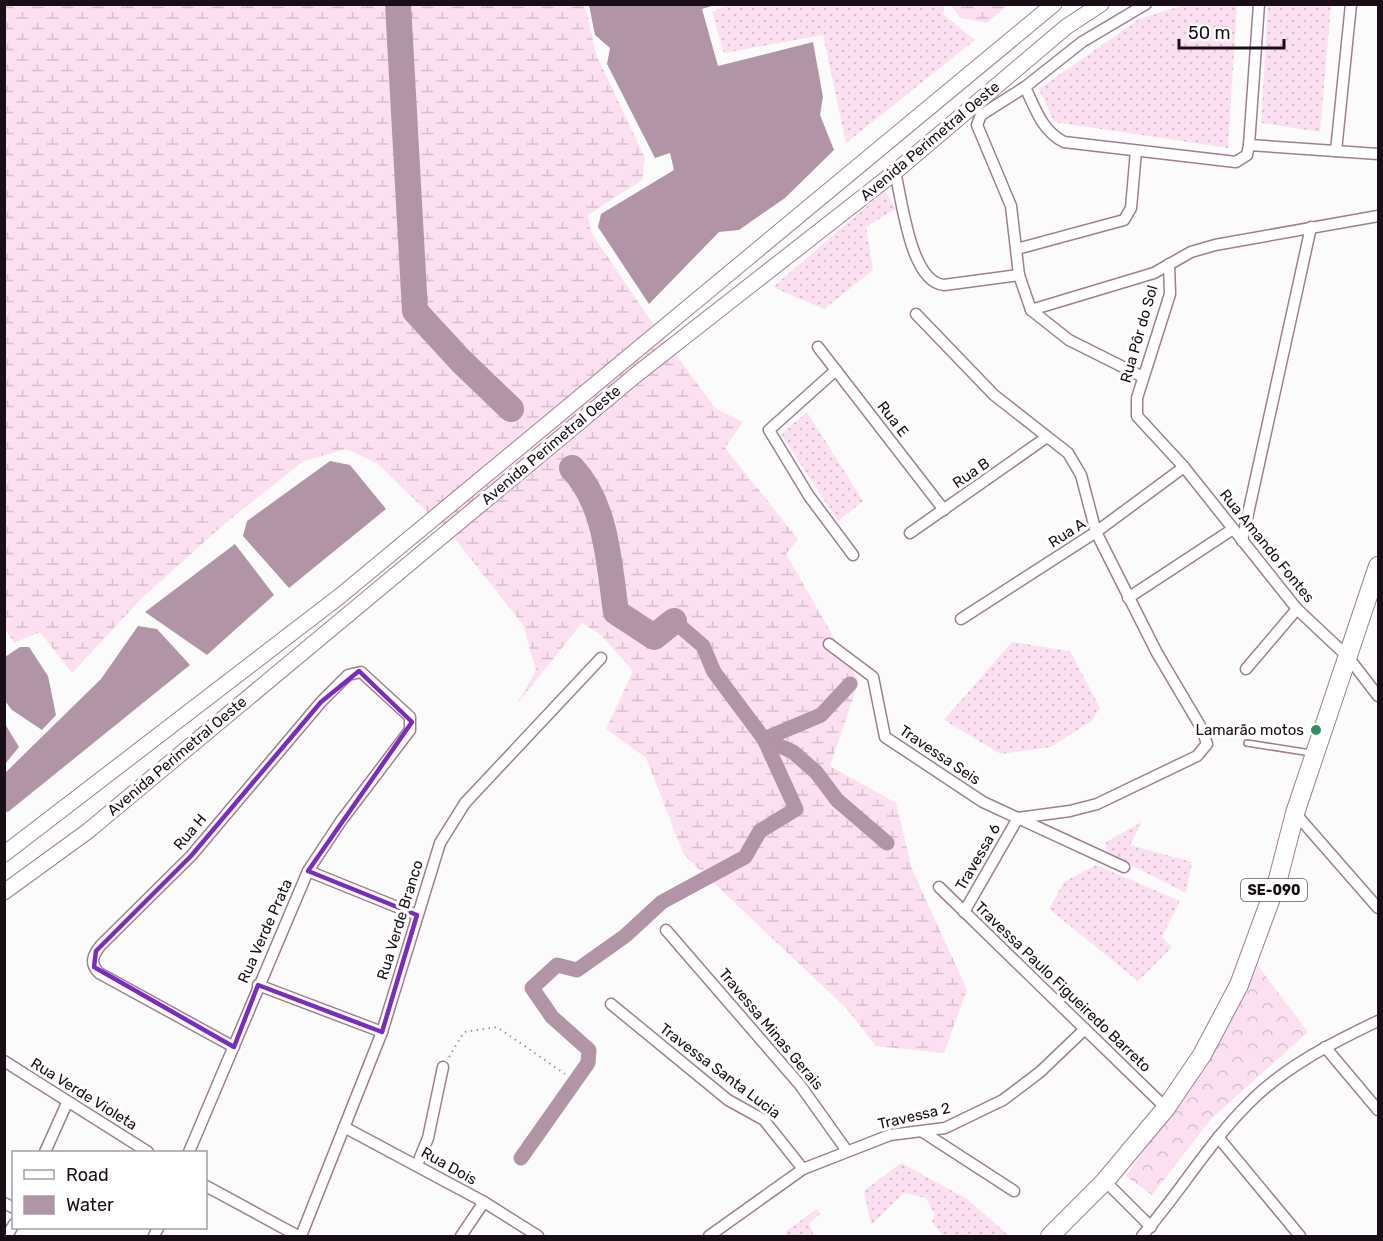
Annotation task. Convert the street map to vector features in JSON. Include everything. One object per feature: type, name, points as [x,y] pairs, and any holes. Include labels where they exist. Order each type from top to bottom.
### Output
[{"type":"main road","name":"Avenida Perimetral Oeste","points":[[4,854],[340,596],[1054,4]]},
{"type":"main road","name":"Avenida Perimetral Oeste","points":[[4,892],[88,831],[637,374],[895,172],[1066,27],[1101,4]]},
{"type":"main road","name":"SE-090","points":[[1050,1236],[1105,1181],[1166,1107],[1202,1055],[1239,985],[1278,879],[1295,813],[1378,566]]},
{"type":"street","points":[[1143,377],[1069,340],[1031,310],[1019,275],[1011,206],[976,125],[981,115],[1025,87],[1082,42],[1146,4]]},
{"type":"street","points":[[1025,87],[1045,128],[1064,142],[1236,162],[1247,155],[1249,145],[1259,4]]},
{"type":"street","points":[[1336,152],[1351,4]]},
{"type":"street","points":[[1249,145],[1378,154]]},
{"type":"street","points":[[1017,249],[1124,220],[1131,208],[1136,151]]},
{"type":"street","points":[[895,172],[911,243],[927,278],[944,285],[1019,275]]},
{"type":"street","points":[[1031,310],[1154,273],[1191,252],[1215,245],[1378,216]]},
{"type":"street","points":[[1242,541],[1311,227]]},
{"type":"street","name":"Rua Pôr do Sol","points":[[1136,412],[1143,377],[1170,294],[1169,264]]},
{"type":"street","points":[[916,314],[994,395],[1068,453],[1077,468],[1096,532],[1128,598],[1202,729],[1207,744],[1197,756],[1097,804],[1070,811],[1018,818]]},
{"type":"street","name":"Rua E","points":[[818,346],[944,510]]},
{"type":"street","points":[[836,370],[769,430],[810,495],[853,555]]},
{"type":"street","name":"Rua Amando Fontes","points":[[1136,412],[1184,467],[1297,609],[1348,657],[1378,696]]},
{"type":"street","name":"Rua B","points":[[910,533],[1047,437]]},
{"type":"street","name":"Rua A","points":[[961,619],[1096,532],[1184,467]]},
{"type":"street","points":[[1128,598],[1233,530]]},
{"type":"street","points":[[1246,669],[1297,609]]},
{"type":"street","name":"Travessa Seis","points":[[829,644],[873,677],[885,737],[961,789],[1124,867]]},
{"type":"street","name":"Rua Verde Branco","points":[[299,1236],[382,1032],[440,843],[454,818],[601,658]]},
{"type":"street","name":"Rua H","points":[[234,1047],[99,973],[93,964],[95,953],[191,856],[253,779],[348,675],[357,671],[364,673],[410,717],[411,726],[402,741]]},
{"type":"street","name":"Rua Verde Prata","points":[[189,1151],[308,871],[341,821],[402,741]]},
{"type":"street","points":[[1295,813],[1378,908]]},
{"type":"street","name":"Travessa 6","points":[[964,912],[1018,818]]},
{"type":"street","points":[[308,871],[417,915]]},
{"type":"street","name":"Travessa Paulo Figueiredo Barreto","points":[[939,888],[1166,1107]]},
{"type":"street","name":"Travessa Minas Gerais","points":[[666,930],[800,1085],[847,1152]]},
{"type":"street","points":[[258,985],[382,1032]]},
{"type":"street","name":"Travessa Santa Lucia","points":[[611,1004],[728,1100],[764,1120],[803,1169]]},
{"type":"street","points":[[1142,1236],[1218,1137],[1263,1090],[1325,1047],[1378,1021]]},
{"type":"street","name":"Travessa 2","points":[[709,1236],[803,1169],[899,1132],[923,1132],[945,1128],[1003,1100],[1040,1072],[1085,1029]]},
{"type":"street","points":[[1325,1047],[1378,1110]]},
{"type":"street","name":"Rua Verde Violeta","points":[[4,1061],[146,1151]]},
{"type":"street","points":[[417,1165],[428,1138],[443,1067]]},
{"type":"street","points":[[45,1151],[67,1102]]},
{"type":"street","name":"Rua Dois","points":[[344,1127],[484,1202],[538,1236]]},
{"type":"street","points":[[923,1132],[1014,1191]]},
{"type":"street","points":[[1218,1137],[1300,1236]]},
{"type":"street","points":[[1105,1181],[1151,1227]]},
{"type":"street","points":[[207,1187],[299,1236]]},
{"type":"street","points":[[461,1236],[484,1202]]},
{"type":"lane","points":[[1247,743],[1316,753]]},
{"type":"path","points":[[443,1067],[464,1032],[497,1027],[565,1074]]},
{"type":"highlighted area","points":[[359,671],[412,722],[308,871],[417,915],[382,1032],[258,985],[234,1047],[94,967],[96,951],[191,856],[321,702]]},
{"type":"green space","points":[[728,4],[945,5],[943,14],[975,40],[846,143],[823,35],[724,53],[712,12]]},
{"type":"green space","points":[[1188,4],[1237,5],[1228,148],[1054,122],[1039,89],[1139,19]]},
{"type":"green space","points":[[5,5],[585,5],[596,54],[645,158],[642,180],[588,215],[591,232],[647,315],[715,408],[743,422],[725,448],[798,539],[786,554],[859,681],[830,766],[896,803],[912,869],[967,990],[944,1053],[876,1046],[845,1007],[684,855],[646,758],[606,729],[633,671],[601,635],[582,623],[517,704],[536,670],[523,625],[456,540],[377,463],[346,449],[304,461],[223,525],[142,598],[72,673],[40,632],[14,643],[5,628]]},
{"type":"green space","points":[[951,5],[1008,5],[987,23],[960,18]]},
{"type":"green space","points":[[1268,5],[1331,5],[1320,132],[1261,123]]},
{"type":"green space","points":[[885,191],[896,209],[866,227],[873,270],[824,309],[773,287]]},
{"type":"green space","points":[[807,412],[863,501],[838,521],[781,434]]},
{"type":"green space","points":[[1012,642],[1070,651],[1100,708],[1092,721],[1051,747],[1001,754],[944,720]]},
{"type":"green space","points":[[1142,822],[1130,845],[1192,862],[1186,893],[1107,853],[1106,842]]},
{"type":"green space","points":[[1096,865],[1180,901],[1162,937],[1172,947],[1138,981],[1049,909],[1064,882]]},
{"type":"green space","points":[[1258,966],[1308,1032],[1212,1118],[1152,1195],[1126,1176],[1216,1048]]},
{"type":"green space","points":[[901,1163],[967,1199],[1009,1236],[943,1236],[932,1222],[935,1215],[926,1198],[904,1193],[871,1225],[864,1191]]},
{"type":"green space","points":[[817,1209],[820,1214],[809,1223],[814,1236],[788,1236],[785,1232]]},
{"type":"water","points":[[589,5],[715,5],[702,9],[718,66],[813,42],[823,97],[820,115],[834,150],[785,198],[739,230],[719,232],[649,304],[598,227],[601,214],[674,170],[670,153],[655,158],[607,64],[610,48],[595,35]]},
{"type":"water","points":[[330,461],[350,465],[386,509],[289,588],[243,536],[247,521]]},
{"type":"water","points":[[235,544],[274,595],[207,655],[145,612]]},
{"type":"water","points":[[138,626],[157,629],[190,665],[8,812],[5,811],[5,773],[101,679]]},
{"type":"water","points":[[20,647],[29,647],[48,676],[56,715],[42,730],[12,710],[5,701],[5,657]]},
{"type":"water","points":[[5,724],[19,747],[4,764]]},
{"type":"waterway","points":[[398,4],[415,311],[461,361],[511,409]]},
{"type":"waterway","points":[[572,468],[593,499],[599,517],[608,555],[616,612],[654,637],[674,621]]},
{"type":"waterway","points":[[521,1158],[588,1063],[589,1050],[552,1017],[532,988],[557,965],[577,970],[625,936],[662,902],[745,857],[760,831],[796,809],[764,739],[714,672],[703,646],[674,621]]},
{"type":"waterway","points":[[764,739],[821,715],[850,684]]},
{"type":"waterway","points":[[764,739],[793,752],[816,772],[837,800],[887,843]]},
{"type":"place","name":"Lamarão motos","points":[[1316,730]]}]
